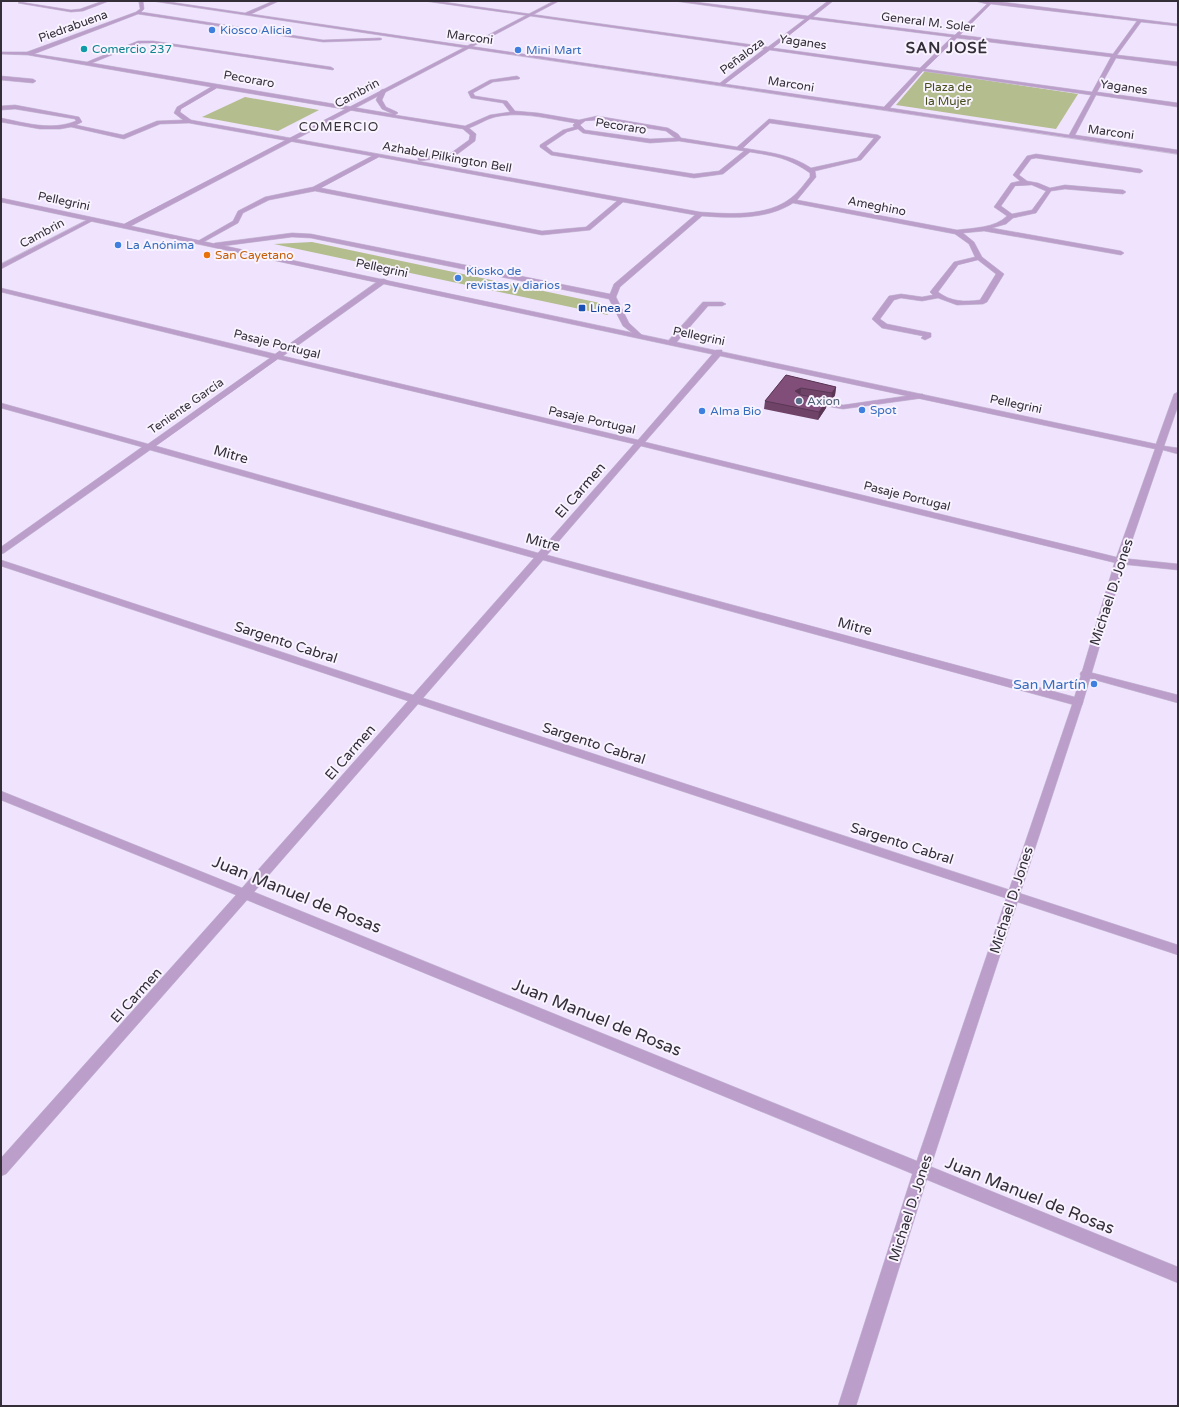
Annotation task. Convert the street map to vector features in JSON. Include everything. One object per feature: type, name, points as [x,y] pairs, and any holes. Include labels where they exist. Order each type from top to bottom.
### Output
[{"type":"street","points":[[20,3],[71,11],[81,10],[107,1]]},
{"type":"street","points":[[138,13],[142,9],[141,1]]},
{"type":"street","name":"Marconi","points":[[154,1],[1178,152]]},
{"type":"street","points":[[245,14],[277,1]]},
{"type":"street","name":"Yaganes","points":[[426,1],[770,47],[1178,105]]},
{"type":"street","name":"Cambrin","points":[[126,226],[288,140],[353,108],[557,1]]},
{"type":"street","name":"General M. Soler","points":[[676,1],[1178,64]]},
{"type":"street","name":"Peñaloza","points":[[722,84],[831,1]]},
{"type":"street","points":[[977,1],[1178,25]]},
{"type":"street","points":[[886,110],[922,69],[992,2]]},
{"type":"street","name":"Marconi","points":[[138,13],[323,41],[401,37]]},
{"type":"street","name":"Piedrabuena","points":[[1,53],[28,54],[138,13]]},
{"type":"street","points":[[1071,137],[1114,56],[1140,20]]},
{"type":"street","points":[[88,64],[140,42],[153,42],[331,69]]},
{"type":"street","name":"Pecoraro","points":[[28,54],[402,116],[465,128]]},
{"type":"street","points":[[1,78],[33,81]]},
{"type":"street","points":[[513,112],[506,102],[473,97],[470,93],[492,81],[517,78]]},
{"type":"street","points":[[190,121],[177,113],[178,108],[203,92],[218,85]]},
{"type":"street","points":[[383,91],[379,100],[384,108],[402,116]]},
{"type":"street","points":[[1,108],[15,107],[77,118],[79,122],[72,126]]},
{"type":"street","points":[[465,128],[475,126],[494,115],[513,112],[579,125]]},
{"type":"street","name":"Pecoraro","points":[[679,139],[668,130],[597,118],[583,120],[579,125],[583,130],[650,141],[679,139],[784,156],[800,163],[810,170]]},
{"type":"street","name":"Azhabel Pilkington Bell","points":[[1,120],[48,128],[63,128],[72,126],[124,137],[159,122],[190,121],[700,214]]},
{"type":"street","points":[[638,336],[626,324],[612,297],[618,286],[700,214],[740,216],[779,208],[793,201],[814,177],[813,172],[810,170],[859,159],[878,138],[769,122],[738,149]]},
{"type":"street","points":[[579,125],[565,130],[542,146],[551,153],[694,176],[721,173],[748,151]]},
{"type":"street","points":[[402,160],[432,159],[453,155],[472,141],[473,134],[465,128]]},
{"type":"street","points":[[453,155],[454,164],[463,171]]},
{"type":"street","points":[[200,242],[236,222],[240,212],[267,198],[315,189],[377,156]]},
{"type":"street","points":[[1025,182],[1016,175],[1029,157],[1036,156],[1140,171]]},
{"type":"street","points":[[1011,216],[997,207],[1013,184],[1025,182],[1042,185],[1049,190]]},
{"type":"street","points":[[957,232],[982,229],[1004,222],[1011,216],[1034,212],[1049,190],[1065,187],[1123,192]]},
{"type":"street","points":[[315,189],[542,233],[588,229],[622,200]]},
{"type":"street","name":"Pellegrini","points":[[1,200],[1178,450]]},
{"type":"street","name":"Ameghino","points":[[793,201],[957,232]]},
{"type":"street","name":"Cambrin","points":[[1,267],[93,219]]},
{"type":"street","points":[[982,229],[1121,253]]},
{"type":"street","points":[[957,232],[972,243],[979,258],[1000,274],[983,302],[966,305],[943,300],[934,292],[956,263],[979,258]]},
{"type":"street","name":"Pellegrini","points":[[215,245],[292,235],[311,236],[612,297]]},
{"type":"street","name":"Teniente García","points":[[1,551],[384,281]]},
{"type":"street","name":"Pasaje Portugal","points":[[1,290],[640,443],[1120,561],[1178,567]]},
{"type":"street","points":[[925,338],[928,335],[884,326],[876,319],[892,298],[901,296],[922,299],[938,296]]},
{"type":"street","points":[[672,342],[706,304],[722,304]]},
{"type":"street","name":"El Carmen","points":[[1,1169],[246,894],[720,352]]},
{"type":"street","name":"Michael D. Jones","points":[[847,1406],[922,1172],[1078,702],[1085,674],[1120,561],[1161,447],[1178,394]]},
{"type":"street","points":[[807,401],[843,407],[920,396]]},
{"type":"street","name":"Mitre","points":[[1,406],[542,557],[1078,702]]},
{"type":"street","name":"Sargento Cabral","points":[[1,563],[1178,950]]},
{"type":"street","points":[[1085,674],[1178,698]]},
{"type":"street","name":"Juan Manuel de Rosas","points":[[1,795],[922,1172],[1178,1275]]},
{"type":"green space","name":"Plaza de la Mujer","points":[[925,71],[1078,94],[1056,129],[896,105]]},
{"type":"green space","points":[[245,97],[319,110],[278,131],[202,117]]},
{"type":"green space","points":[[312,242],[600,303],[608,315],[274,244]]},
{"type":"building","points":[[786,375],[836,387],[832,393],[801,388],[795,391],[801,395],[828,400],[819,412],[765,401]]},
{"type":"place","name":"Kiosco Alicia","points":[[212,30]]},
{"type":"place","name":"Comercio 237","points":[[84,49]]},
{"type":"place","name":"Mini Mart","points":[[518,50]]},
{"type":"place","name":"La Anónima","points":[[118,245]]},
{"type":"place","name":"San Cayetano","points":[[207,255]]},
{"type":"place","name":"Kiosko de revistas y diarios","points":[[458,278]]},
{"type":"place","name":"Línea 2","points":[[582,308]]},
{"type":"place","name":"Axion","points":[[799,401]]},
{"type":"place","name":"Spot","points":[[862,410]]},
{"type":"place","name":"Alma Bio","points":[[702,411]]},
{"type":"place","name":"San Martín","points":[[1094,684]]},
{"type":"district","name":"SAN JOSÉ","points":[[947,48]]},
{"type":"district","name":"COMERCIO","points":[[339,126]]}]
